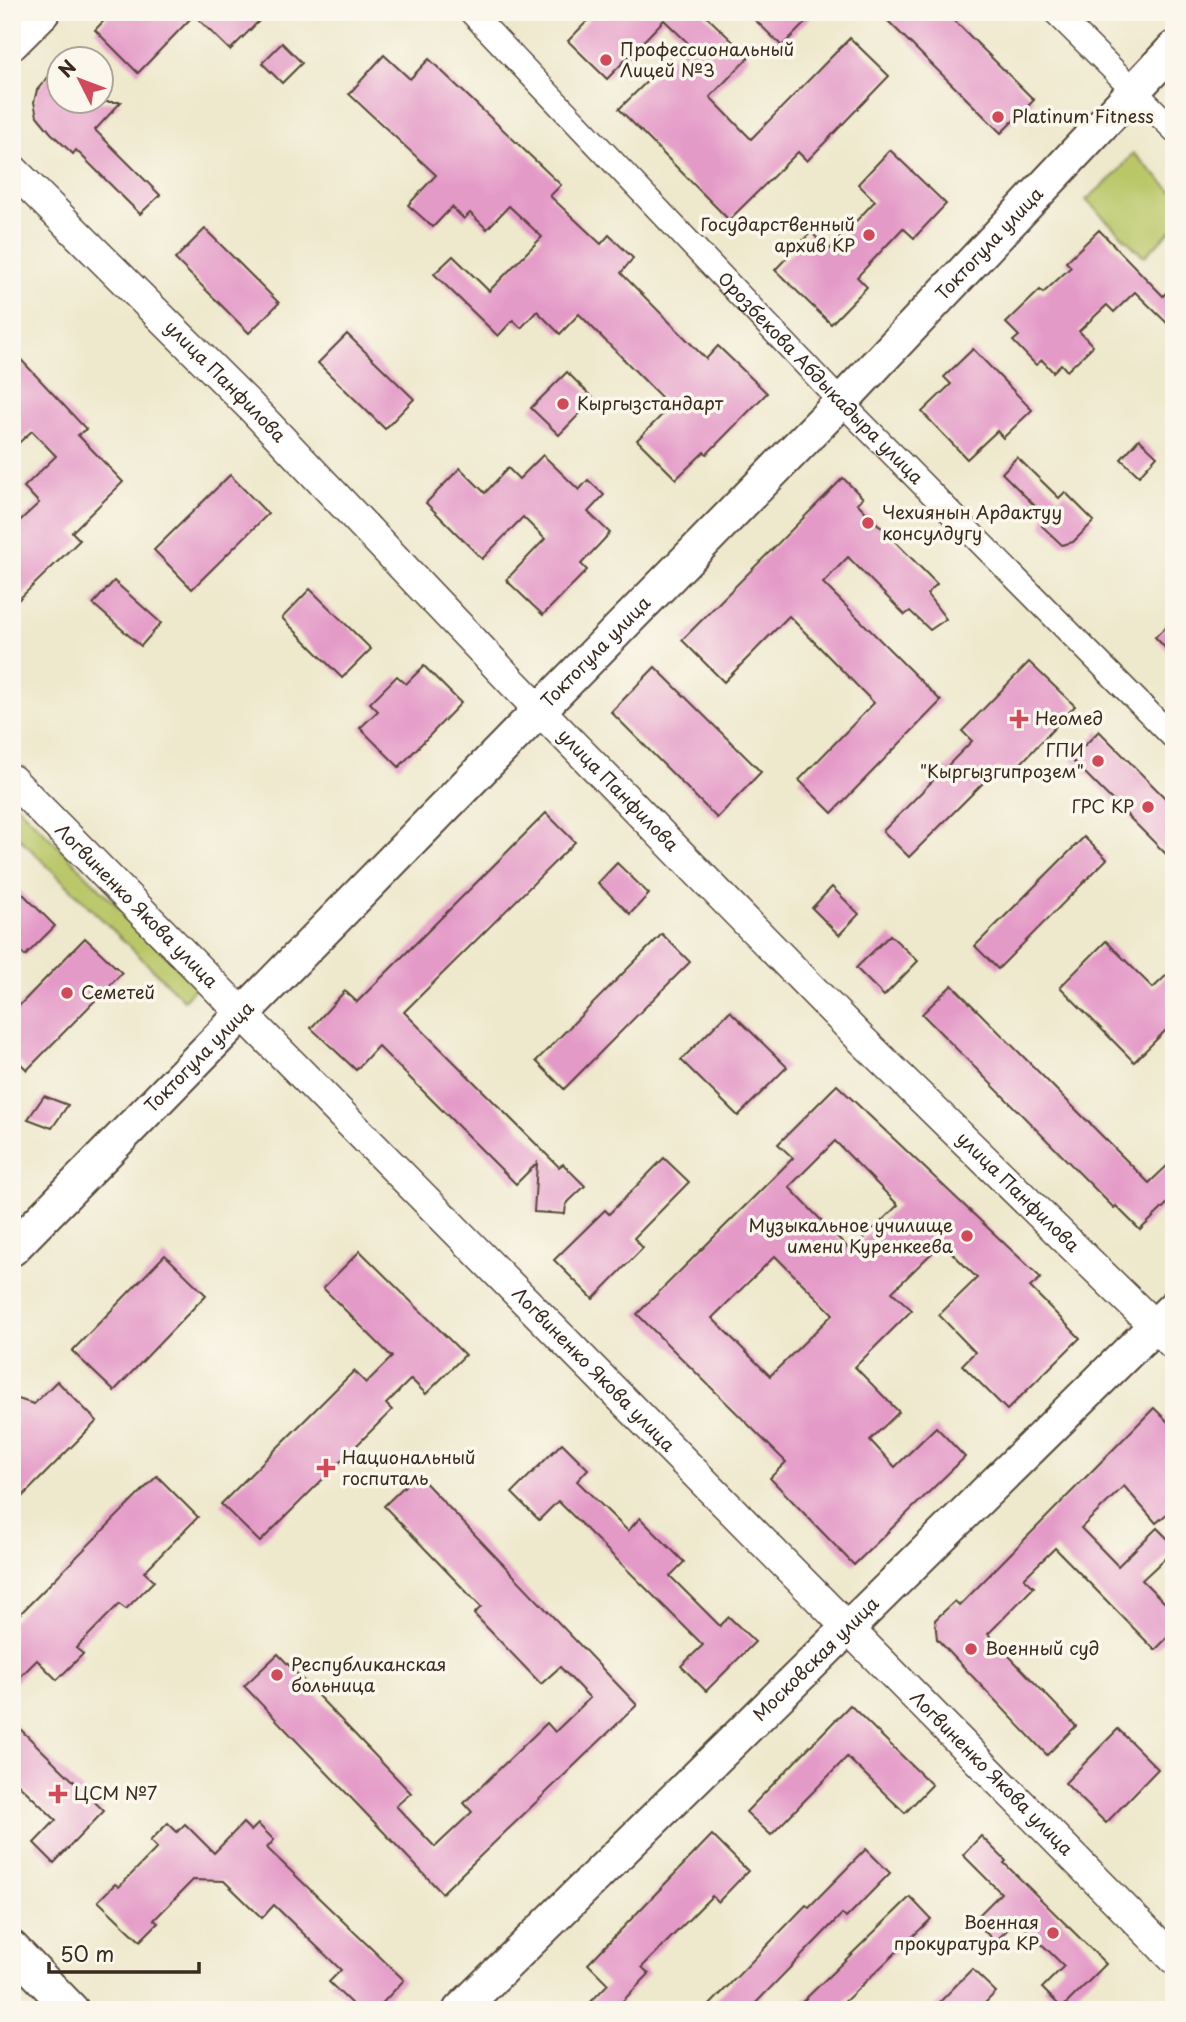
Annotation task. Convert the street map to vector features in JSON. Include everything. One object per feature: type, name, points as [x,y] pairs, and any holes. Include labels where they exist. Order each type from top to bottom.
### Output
[{"type":"main road","points":[[12,43],[43,12]]},
{"type":"main road","name":"Токтогула улица","points":[[12,1249],[841,402],[1174,48]]},
{"type":"main road","name":"Московская улица","points":[[460,2010],[846,1629],[1167,1326]]},
{"type":"main road","points":[[17,1962],[72,2010]]},
{"type":"street","name":"Орозбекова Абдыкадыра улица","points":[[471,12],[841,402],[1174,738]]},
{"type":"street","points":[[1055,12],[1174,130]]},
{"type":"street","name":"улица Панфилова","points":[[12,169],[251,407],[541,711],[861,1039],[1167,1326]]},
{"type":"street","name":"Логвиненко Якова улица","points":[[12,780],[1174,1959]]},
{"type":"green space","points":[[1133,153],[1174,193],[1174,227],[1144,257],[1086,200],[1117,173]]},
{"type":"green space","points":[[12,800],[197,986],[184,1000],[12,831]]},
{"type":"building","points":[[112,12],[268,12],[230,50],[194,15],[138,73],[116,51],[116,46],[111,46],[95,30]]},
{"type":"building","points":[[596,12],[702,12],[749,57],[710,97],[751,139],[850,38],[889,76],[807,161],[798,152],[729,220],[619,109],[687,42],[664,20],[607,79],[568,41]]},
{"type":"building","name":"Профессиональный Лицей №3","points":[[747,12],[816,12],[782,46]]},
{"type":"building","points":[[879,12],[946,12],[1034,100],[1001,133]]},
{"type":"building","points":[[282,43],[302,63],[282,83],[262,63]]},
{"type":"building","points":[[384,55],[410,79],[429,59],[561,185],[550,196],[601,244],[609,235],[633,258],[621,273],[706,359],[718,346],[767,393],[707,454],[704,452],[676,479],[637,440],[664,413],[659,407],[665,401],[579,314],[560,334],[537,311],[521,328],[513,320],[498,336],[434,274],[453,256],[489,291],[542,237],[509,206],[487,229],[470,213],[464,219],[452,207],[433,227],[408,205],[436,175],[349,94]]},
{"type":"building","points":[[46,79],[46,116],[108,116],[95,130],[160,195],[140,214],[76,150],[73,154],[51,133],[37,116],[34,102],[37,90]]},
{"type":"building","name":"Государственный архив КР","points":[[890,150],[946,204],[914,238],[903,228],[857,277],[867,287],[831,324],[775,270],[811,232],[829,250],[875,201],[858,184]]},
{"type":"building","points":[[205,229],[279,303],[249,333],[175,259]]},
{"type":"building","points":[[1099,230],[1163,296],[1174,285],[1174,330],[1135,292],[1114,312],[1107,305],[1079,331],[1093,346],[1067,371],[1061,364],[1053,372],[1042,360],[1036,365],[1013,341],[1019,336],[1006,323],[1040,290],[1043,293],[1071,267],[1066,262]]},
{"type":"building","points":[[347,334],[414,399],[385,429],[318,363]]},
{"type":"building","points":[[973,349],[1032,410],[1003,438],[997,431],[967,459],[922,412],[951,384],[944,377]]},
{"type":"building","points":[[12,350],[86,429],[78,435],[123,482],[72,532],[80,540],[12,606],[12,528],[39,503],[24,487],[56,456],[32,431],[12,449]]},
{"type":"building","name":"Кыргызстандарт","points":[[567,372],[594,399],[559,435],[531,408]]},
{"type":"building","points":[[1139,439],[1157,456],[1139,476],[1121,459]]},
{"type":"building","points":[[543,455],[579,490],[588,480],[604,495],[588,512],[610,533],[581,564],[587,570],[543,615],[506,580],[545,539],[523,517],[482,559],[426,503],[460,468],[485,493],[508,468],[519,479]]},
{"type":"building","points":[[1017,457],[1059,498],[1065,492],[1094,521],[1073,542],[1062,545],[1042,526],[1044,515],[1002,473]]},
{"type":"building","points":[[230,475],[268,514],[192,589],[154,550]]},
{"type":"building","points":[[843,478],[863,498],[857,503],[937,584],[927,594],[946,619],[930,630],[910,611],[905,615],[848,557],[823,583],[941,701],[832,813],[799,780],[874,703],[789,616],[724,682],[682,640]]},
{"type":"building","points":[[114,581],[161,623],[141,646],[93,604]]},
{"type":"building","points":[[310,589],[371,649],[342,678],[282,618]]},
{"type":"building","points":[[1174,619],[1174,657],[1155,637]]},
{"type":"building","points":[[1029,662],[1075,706],[1009,776],[999,767],[909,857],[883,831],[972,741],[962,731]]},
{"type":"building","points":[[424,666],[461,703],[399,767],[360,728],[378,711],[370,703],[397,676],[406,684]]},
{"type":"building","points":[[655,667],[761,772],[717,818],[611,712]]},
{"type":"building","points":[[1099,731],[1174,807],[1174,862],[1071,759]]},
{"type":"building","points":[[546,813],[575,842],[404,1012],[559,1167],[563,1164],[585,1186],[566,1204],[565,1214],[534,1212],[537,1163],[516,1184],[378,1046],[356,1070],[311,1028],[345,991],[357,1002]]},
{"type":"building","points":[[1084,837],[1107,859],[998,969],[975,946]]},
{"type":"building","points":[[617,863],[649,894],[630,914],[598,883]]},
{"type":"building","points":[[12,883],[55,926],[25,956],[12,943]]},
{"type":"building","points":[[832,887],[859,914],[839,935],[812,908]]},
{"type":"building","points":[[662,934],[690,962],[564,1089],[536,1061]]},
{"type":"building","points":[[890,935],[918,961],[884,996],[856,968]]},
{"type":"building","name":"Семетей","points":[[85,938],[122,973],[27,1070],[12,1055],[12,1013]]},
{"type":"building","points":[[1106,941],[1153,988],[1174,968],[1174,1022],[1134,1062],[1060,987]]},
{"type":"building","points":[[952,985],[1149,1183],[1174,1159],[1174,1197],[1140,1230],[1116,1206],[1114,1208],[922,1014]]},
{"type":"building","points":[[730,1011],[787,1067],[738,1116],[681,1060]]},
{"type":"building","points":[[837,1085],[1041,1278],[1030,1287],[1080,1338],[1007,1410],[962,1365],[975,1352],[939,1315],[977,1278],[942,1243],[892,1292],[912,1310],[855,1367],[899,1412],[870,1440],[895,1467],[936,1427],[965,1457],[854,1565],[770,1478],[786,1462],[637,1314],[793,1158],[778,1144]],"holes":[[[835,1141],[898,1205],[851,1251],[789,1187]],[[775,1256],[833,1314],[770,1376],[712,1318]]]},
{"type":"building","points":[[44,1096],[68,1105],[52,1128],[28,1119]]},
{"type":"building","points":[[664,1158],[689,1182],[634,1238],[643,1248],[593,1299],[554,1260],[605,1210],[609,1214]]},
{"type":"building","points":[[360,1251],[465,1355],[426,1394],[411,1379],[386,1404],[392,1410],[260,1542],[221,1504],[354,1371],[366,1383],[392,1357],[323,1288]]},
{"type":"building","points":[[165,1255],[206,1295],[114,1391],[72,1351]]},
{"type":"building","points":[[57,1381],[97,1421],[12,1507],[12,1426],[17,1421],[12,1414],[12,1397],[34,1404]]},
{"type":"building","points":[[1154,1408],[1174,1428],[1174,1508],[1156,1523],[1124,1486],[1081,1528],[1118,1566],[1157,1528],[1174,1545],[1174,1550],[1142,1580],[1174,1612],[1174,1631],[1155,1650],[1055,1548],[1024,1578],[1034,1587],[988,1634],[1076,1726],[1047,1755],[937,1639],[935,1620],[955,1601],[959,1606]]},
{"type":"building","points":[[562,1443],[588,1469],[577,1481],[628,1531],[640,1518],[684,1562],[670,1576],[720,1626],[729,1617],[755,1642],[706,1691],[681,1666],[703,1645],[558,1501],[539,1520],[512,1493]]},
{"type":"building","name":"Республиканская больница","points":[[417,1474],[637,1705],[442,1893],[244,1686],[278,1654],[411,1793],[396,1806],[435,1847],[472,1812],[464,1803],[547,1723],[555,1732],[590,1698],[560,1667],[541,1684],[474,1614],[481,1607],[384,1506]]},
{"type":"building","points":[[157,1476],[198,1517],[144,1572],[154,1581],[126,1609],[119,1604],[76,1648],[83,1654],[57,1680],[37,1660],[12,1685],[12,1622]]},
{"type":"building","points":[[850,1705],[932,1785],[905,1813],[847,1757],[771,1835],[746,1812]]},
{"type":"building","name":"ЦСМ №7","points":[[12,1721],[104,1811],[54,1863],[34,1843],[56,1820],[12,1778]]},
{"type":"building","points":[[1118,1729],[1158,1769],[1106,1823],[1065,1783]]},
{"type":"building","points":[[168,1823],[177,1832],[185,1824],[214,1853],[243,1823],[251,1831],[258,1824],[274,1840],[267,1848],[404,1980],[376,2010],[358,2010],[329,1982],[341,1970],[274,1905],[262,1918],[224,1881],[193,1880],[154,1920],[158,1923],[140,1941],[98,1901],[115,1884],[119,1887],[157,1848],[150,1841]]},
{"type":"building","points":[[712,1835],[748,1871],[718,1902],[712,1896],[642,1967],[649,1974],[614,2010],[583,2010],[608,1984],[588,1964]]},
{"type":"building","points":[[981,1836],[1006,1861],[1004,1863],[1106,1964],[1062,2008],[1042,1988],[1064,1966],[1017,1920],[995,1942],[974,1920],[1001,1893],[963,1855]]},
{"type":"building","points":[[866,1849],[890,1873],[846,1918],[842,1914],[749,2010],[705,2010],[806,1905],[809,1907]]},
{"type":"building","points":[[910,1897],[931,1919],[836,2010],[794,2010]]},
{"type":"building","points":[[972,1969],[996,1992],[978,2010],[932,2010]]},
{"type":"place","name":"Профессиональный Лицей №3","points":[[606,60]]},
{"type":"place","name":"Platinum Fitness","points":[[998,117]]},
{"type":"place","name":"Государственный архив КР","points":[[869,235]]},
{"type":"place","name":"Кыргызстандарт","points":[[563,404]]},
{"type":"place","name":"Чехиянын Ардактуу консулдугу","points":[[868,523]]},
{"type":"place","name":"Неомед","points":[[1019,719]]},
{"type":"place","name":"ГПИ \"Кыргызгипрозем\"","points":[[1098,761]]},
{"type":"place","name":"ГРС КР","points":[[1148,807]]},
{"type":"place","name":"Семетей","points":[[67,993]]},
{"type":"place","name":"Музыкальное училище имени Куренкеева","points":[[967,1236]]},
{"type":"place","name":"Национальный госпиталь","points":[[326,1468]]},
{"type":"place","name":"Военный суд","points":[[971,1649]]},
{"type":"place","name":"Республиканская больница","points":[[277,1675]]},
{"type":"place","name":"ЦСМ №7","points":[[58,1794]]},
{"type":"place","name":"Военная прокуратура КР","points":[[1053,1933]]}]
